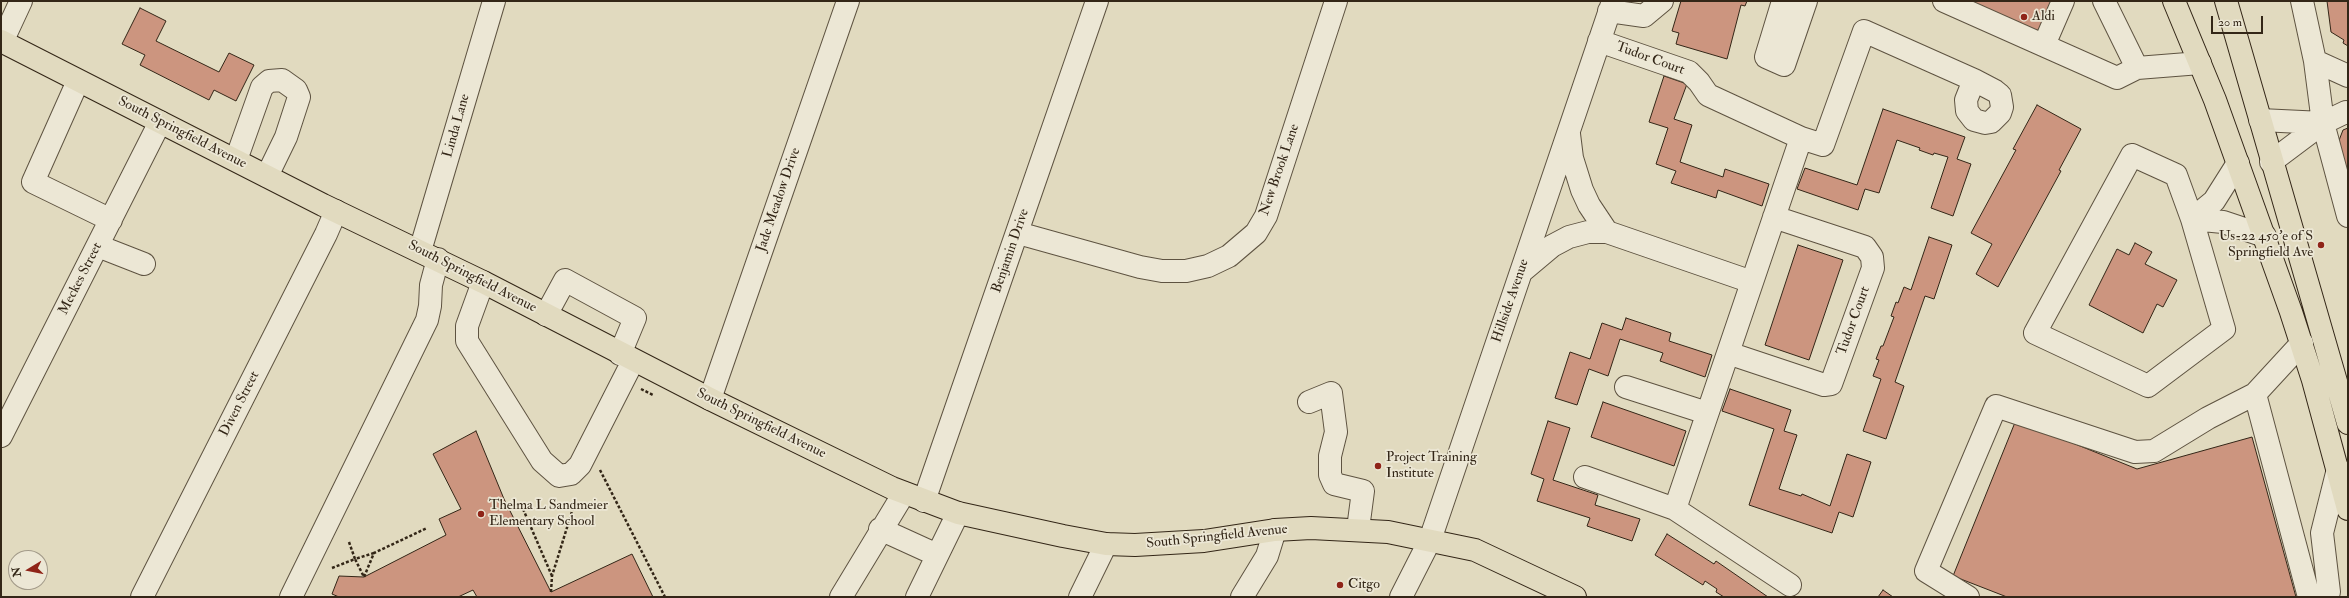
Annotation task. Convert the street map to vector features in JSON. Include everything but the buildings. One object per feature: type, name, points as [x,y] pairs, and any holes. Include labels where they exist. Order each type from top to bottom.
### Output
[{"type":"main road","points":[[2174,1],[2200,63],[2238,163],[2302,343],[2348,510]]},
{"type":"main road","points":[[2226,1],[2271,162],[2348,422]]},
{"type":"main road","name":"South Springfield Avenue","points":[[1,42],[336,211],[483,282],[710,399],[904,493],[958,513],[1020,528],[1106,544],[1135,546],[1204,541],[1274,530],[1311,528],[1358,529],[1430,540],[1475,550],[1575,597]]},
{"type":"street","points":[[1,42],[22,1]]},
{"type":"street","name":"Linda Lane","points":[[291,597],[427,320],[430,306],[431,285],[429,255],[494,1]]},
{"type":"street","name":"Jade Meadow Drive","points":[[710,399],[848,1]]},
{"type":"street","name":"Benjamin Drive","points":[[924,501],[1018,233],[1096,1]]},
{"type":"street","name":"New Brook Lane","points":[[1018,233],[1140,267],[1162,271],[1186,271],[1201,268],[1229,256],[1252,238],[1266,216],[1336,1]]},
{"type":"street","points":[[1611,6],[1644,16],[1662,1]]},
{"type":"street","points":[[1783,1],[1766,57],[1784,65],[1806,1]]},
{"type":"street","points":[[1944,1],[2117,78],[2137,68],[2200,63]]},
{"type":"street","points":[[2044,45],[2063,1]]},
{"type":"street","points":[[2104,1],[2137,68]]},
{"type":"street","points":[[2302,1],[2315,61],[2324,123],[2348,216]]},
{"type":"street","name":"Hillside Avenue","points":[[1401,597],[1430,540],[1611,6]]},
{"type":"street","name":"Tudor Court","points":[[1599,41],[1689,72],[1699,82],[1708,95],[1801,138],[1823,145],[1864,31],[1974,80]]},
{"type":"street","points":[[2315,61],[2348,76]]},
{"type":"street","points":[[236,160],[262,87],[269,81],[282,80],[296,90],[299,97],[286,136],[266,176]]},
{"type":"street","points":[[78,81],[33,182],[111,220]]},
{"type":"street","points":[[2271,162],[2324,123],[2346,112],[2348,113]]},
{"type":"street","points":[[2260,120],[2324,123]]},
{"type":"street","name":"Meckes Street","points":[[1,436],[160,122]]},
{"type":"street","points":[[1568,131],[1572,158],[1582,190],[1589,205],[1607,232]]},
{"type":"street","points":[[1675,509],[1801,138]]},
{"type":"street","points":[[2132,155],[2176,175],[2192,219],[2224,329],[2148,386],[2036,333],[2132,155]]},
{"type":"street","points":[[2192,219],[2214,201],[2238,163]]},
{"type":"street","name":"Diven Street","points":[[142,597],[326,234],[336,211]]},
{"type":"street","name":"Tudor Court","points":[[1728,353],[1824,385],[1830,384],[1873,268],[1872,256],[1865,247],[1774,217]]},
{"type":"street","points":[[2192,219],[2223,222],[2265,236]]},
{"type":"street","points":[[1520,272],[1552,246],[1569,237],[1588,232],[1607,232],[1752,282]]},
{"type":"street","points":[[98,246],[144,264]]},
{"type":"street","points":[[483,282],[466,326],[467,341],[542,461],[559,476],[571,474],[580,465],[626,357],[635,318],[565,280],[546,315]]},
{"type":"street","points":[[1968,597],[1926,571],[1996,406],[2135,452],[2154,451],[2208,418],[2255,394],[2302,343]]},
{"type":"street","points":[[1626,387],[1707,413]]},
{"type":"street","points":[[1309,402],[1331,393],[1336,432],[1330,456],[1330,475],[1334,484],[1363,491],[1358,529]]},
{"type":"street","points":[[2255,394],[2309,597]]},
{"type":"street","points":[[2326,597],[2329,592],[2322,533],[2338,470]]},
{"type":"street","points":[[1585,477],[1675,509],[1790,585]]},
{"type":"street","points":[[841,597],[880,529],[904,493]]},
{"type":"street","points":[[917,597],[958,513]]},
{"type":"street","points":[[880,529],[937,555]]},
{"type":"street","points":[[1242,597],[1267,556],[1274,530]]},
{"type":"street","points":[[1080,597],[1106,544]]},
{"type":"path","points":[[640,389],[653,395]]},
{"type":"path","points":[[599,468],[665,597]]},
{"type":"path","points":[[551,592],[552,576],[574,505]]},
{"type":"path","points":[[523,509],[552,576]]},
{"type":"path","points":[[332,568],[374,552],[427,528]]},
{"type":"path","points":[[349,542],[364,577],[374,552]]},
{"type":"place","name":"Aldi","points":[[2024,17]]},
{"type":"place","name":"Us-22 450'e of S Springfield Ave","points":[[2321,245]]},
{"type":"place","name":"Project Training Institute","points":[[1378,466]]},
{"type":"place","name":"Thelma L Sandmeier Elementary School","points":[[481,514]]},
{"type":"place","name":"Citgo","points":[[1340,585]]}]
